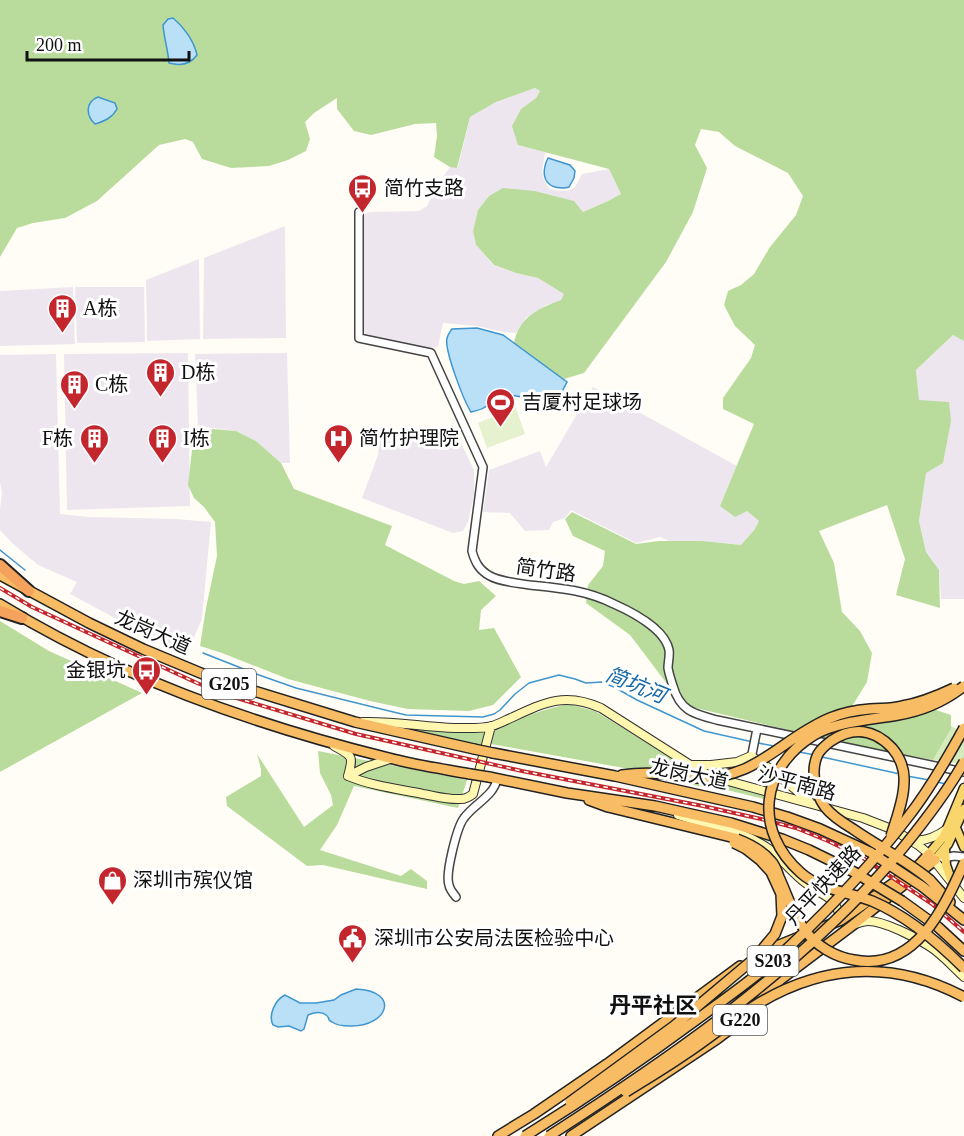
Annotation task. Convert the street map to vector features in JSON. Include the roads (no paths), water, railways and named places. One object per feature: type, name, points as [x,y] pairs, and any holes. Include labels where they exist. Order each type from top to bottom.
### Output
[{"type":"highway","points":[[0,565],[29,591]]},
{"type":"highway","name":"龙岗大道","points":[[0,575],[88,623],[216,679],[355,722],[753,807],[820,829],[870,852],[926,884]]},
{"type":"highway","name":"G205","points":[[0,604],[71,644],[194,698],[308,737],[390,759],[493,778]]},
{"type":"highway","points":[[0,611],[22,618]]},
{"type":"highway","points":[[615,776],[654,772],[694,778],[721,777],[758,763],[830,718],[869,709],[885,709],[918,702],[964,685]]},
{"type":"highway","points":[[964,685],[951,696],[918,710],[850,723],[816,734],[786,758],[775,775],[769,793],[771,823],[775,838],[800,873],[819,885],[862,897],[902,916],[936,942],[964,968]]},
{"type":"highway","name":"丹平快速路","points":[[525,1136],[645,1058],[735,992],[790,946],[832,905],[891,839],[940,770],[964,728]]},
{"type":"highway","points":[[891,839],[904,782],[898,755],[880,737],[866,732],[852,731],[839,736],[818,754],[815,766],[814,781],[824,806],[833,816],[898,857],[926,884],[952,904],[964,920]]},
{"type":"highway","name":"丹平快速路","points":[[550,1136],[723,1016],[813,941],[854,902],[908,842],[933,810],[964,762]]},
{"type":"highway","name":"龙岗大道","points":[[493,778],[657,807],[731,824],[782,839],[854,872],[902,901],[938,927],[964,951]]},
{"type":"highway","points":[[567,792],[608,807],[734,841],[760,851],[773,862],[805,931],[829,952],[860,961],[885,959],[900,954],[922,937],[944,906],[964,865]]},
{"type":"highway","points":[[525,1136],[674,1026],[755,958],[775,934],[782,916],[781,894],[771,872],[760,860],[734,841]]},
{"type":"highway","name":"G220","points":[[498,1136],[608,1064],[748,961],[772,948],[841,920],[927,860]]},
{"type":"highway","name":"G220","points":[[571,1136],[717,1039],[736,1024],[780,980],[853,925],[927,860]]},
{"type":"highway","points":[[550,1136],[627,1092],[753,1006],[798,983],[843,972],[880,972],[909,976],[964,997]]},
{"type":"highway","points":[[651,1032],[675,1067]]},
{"type":"main road","name":"沙平南路","points":[[355,722],[383,721],[453,728],[479,728],[491,726],[544,703],[564,699],[578,700],[601,708],[689,765],[718,778],[873,821],[894,830],[918,845],[927,860],[952,882],[964,897]]},
{"type":"main road","points":[[348,776],[360,781],[450,799],[468,798],[473,794],[491,726]]},
{"type":"main road","points":[[324,741],[350,754],[352,759],[348,776]]},
{"type":"main road","points":[[689,765],[737,762],[751,755],[813,804]]},
{"type":"main road","points":[[348,776],[390,759]]},
{"type":"main road","points":[[952,882],[945,853],[964,788]]},
{"type":"main road","points":[[657,807],[744,835],[768,848],[807,884],[837,904],[841,920]]},
{"type":"main road","points":[[927,860],[964,809]]},
{"type":"main road","points":[[910,840],[918,841],[937,836],[954,824]]},
{"type":"main road","points":[[954,824],[964,847]]},
{"type":"main road","points":[[918,845],[921,856],[927,860]]},
{"type":"main road","points":[[927,860],[945,853]]},
{"type":"main road","points":[[964,865],[959,882],[964,897]]},
{"type":"main road","points":[[853,925],[873,922],[901,931],[930,946],[964,977]]},
{"type":"street","name":"简竹路","points":[[358,212],[359,338],[431,353],[483,467],[472,551],[478,567],[490,576],[509,582],[584,591],[633,613],[661,636],[669,649],[668,670],[676,694],[682,705],[692,712],[757,731],[964,772]]},
{"type":"street","points":[[751,755],[757,731]]},
{"type":"street","points":[[456,897],[449,888],[447,879],[460,824],[496,785],[493,778]]},
{"type":"street","points":[[945,853],[964,857]]},
{"type":"water","points":[[173,18],[188,35],[197,55],[184,64],[169,63],[163,25],[168,19]]},
{"type":"water","points":[[98,97],[115,103],[117,109],[108,119],[95,124],[88,109],[91,102]]},
{"type":"water","points":[[548,158],[570,165],[575,171],[569,187],[555,187],[547,182],[544,171]]},
{"type":"water","points":[[477,328],[503,335],[567,382],[555,405],[508,395],[500,397],[482,409],[471,412],[451,364],[447,338],[452,329]]},
{"type":"water","points":[[356,989],[370,991],[384,1002],[384,1009],[373,1021],[363,1025],[343,1026],[332,1022],[324,1014],[317,1013],[308,1015],[304,1029],[301,1031],[289,1026],[273,1025],[271,1017],[273,1008],[285,995],[300,1003],[316,1003],[334,1000]]},
{"type":"waterway","points":[[0,550],[25,570]]},
{"type":"waterway","name":"简坑河","points":[[203,653],[296,688],[406,715],[483,717],[500,710],[529,683],[559,675],[586,683],[602,682],[704,731],[753,742]]},
{"type":"waterway","name":"简坑河","points":[[758,743],[774,746]]},
{"type":"waterway","name":"简坑河","points":[[799,752],[815,755]]},
{"type":"waterway","name":"简坑河","points":[[822,757],[900,774]]},
{"type":"waterway","name":"简坑河","points":[[907,776],[929,780]]},
{"type":"waterway","name":"简坑河","points":[[937,782],[946,784]]},
{"type":"railway","points":[[0,588],[32,607],[197,683],[230,696],[356,734],[522,771],[703,806],[796,828],[863,858],[932,904],[964,932]]},
{"type":"place","name":"简竹支路","points":[[363,214]]},
{"type":"place","name":"A栋","points":[[62,334]]},
{"type":"place","name":"D栋","points":[[160,398]]},
{"type":"place","name":"C栋","points":[[74,410]]},
{"type":"place","name":"吉厦村足球场","points":[[501,428]]},
{"type":"place","name":"F栋","points":[[94,464]]},
{"type":"place","name":"I栋","points":[[162,464]]},
{"type":"place","name":"简竹护理院","points":[[338,464]]},
{"type":"place","name":"金银坑","points":[[147,696]]},
{"type":"place","name":"深圳市殡仪馆","points":[[112,906]]},
{"type":"place","name":"深圳市公安局法医检验中心","points":[[353,964]]},
{"type":"district","name":"丹平社区","points":[[653,1005]]}]
